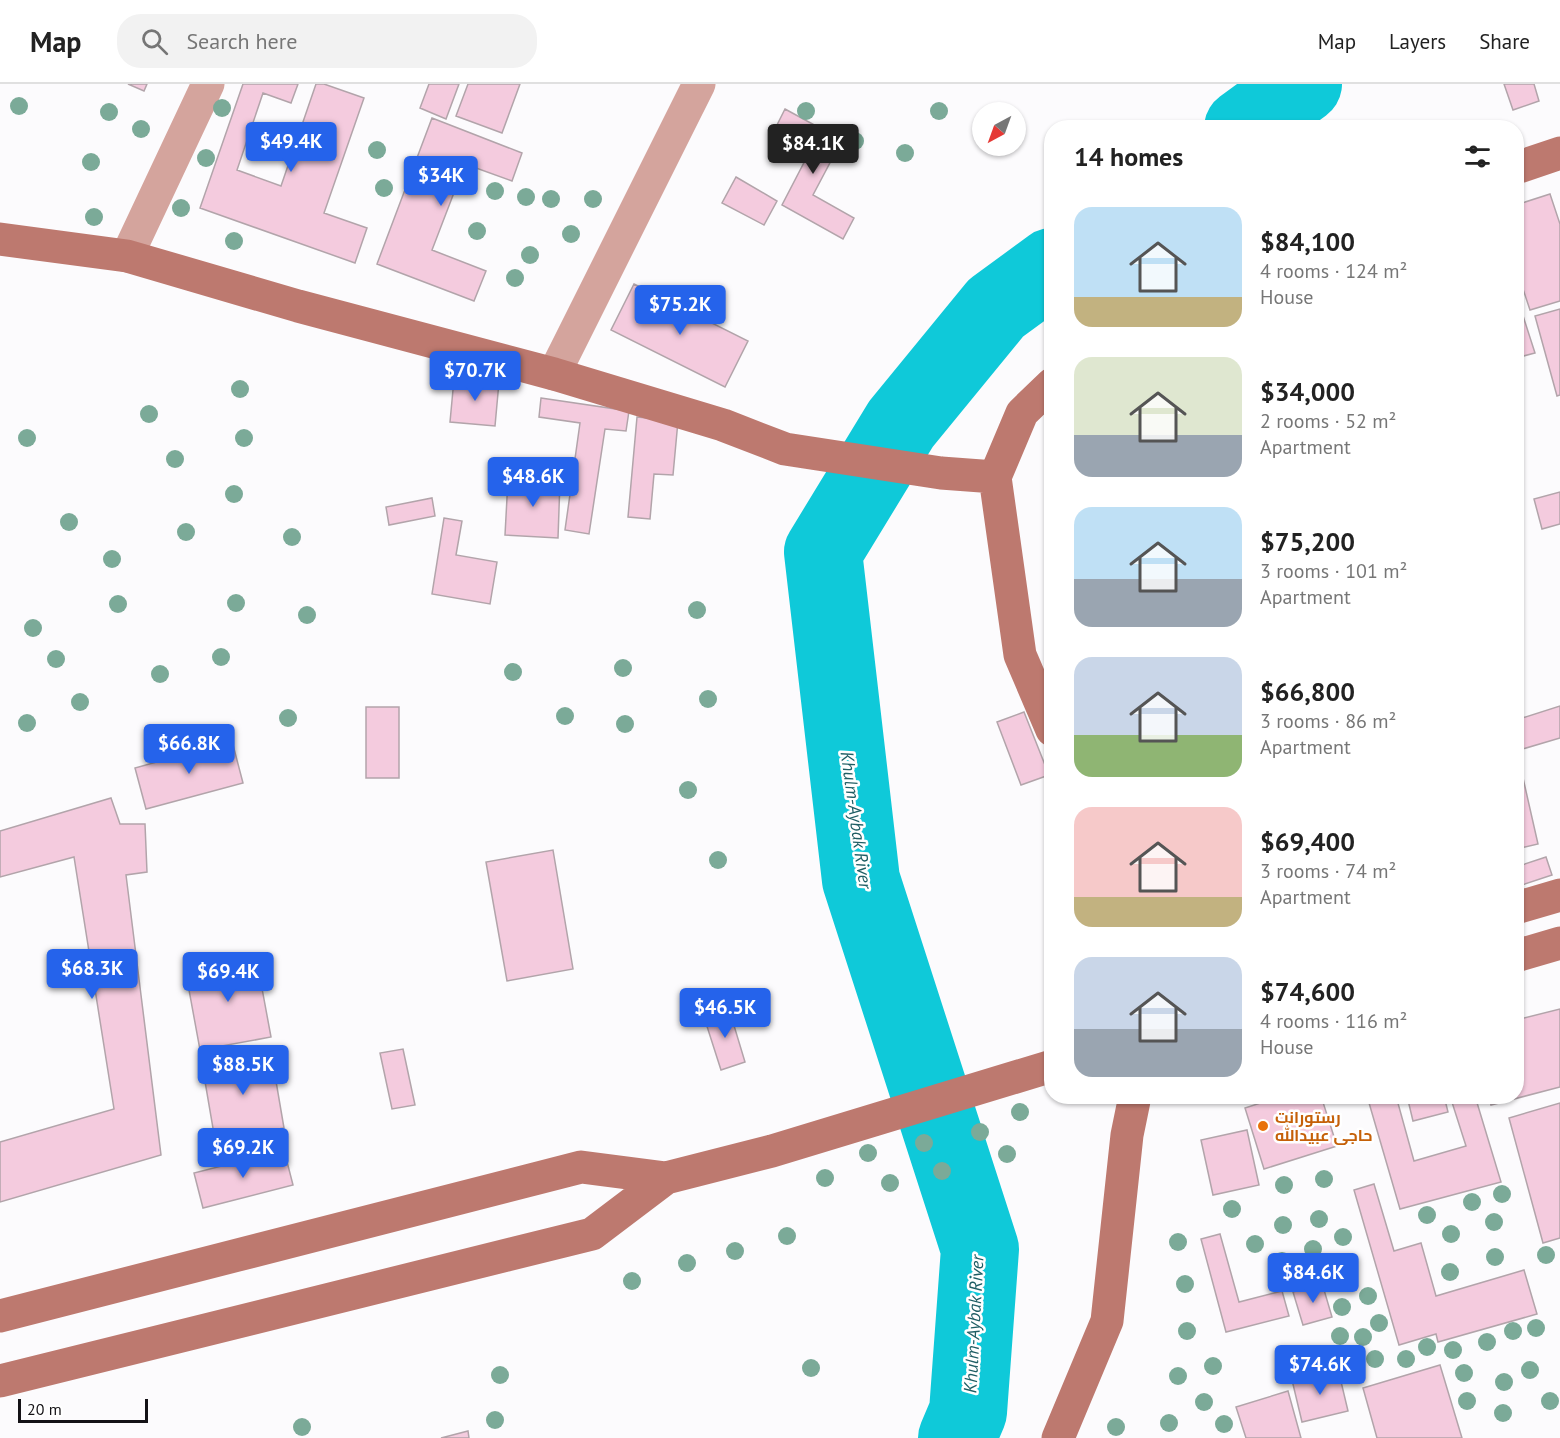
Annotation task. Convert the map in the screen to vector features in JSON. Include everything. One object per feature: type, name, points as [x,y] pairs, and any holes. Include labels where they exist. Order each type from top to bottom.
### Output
[{"type":"street","points":[[127,256],[208,84]]},
{"type":"street","points":[[554,374],[699,84]]},
{"type":"street","points":[[1524,165],[1560,153]]},
{"type":"street","points":[[0,239],[127,256],[298,306],[554,374],[723,425],[785,449],[941,473],[995,477]]},
{"type":"street","points":[[1044,392],[1022,413],[995,477],[1020,655],[1044,711]]},
{"type":"street","points":[[1524,906],[1560,896]]},
{"type":"street","points":[[1524,954],[1560,943]]},
{"type":"street","points":[[0,1316],[581,1167],[666,1178],[772,1151],[1044,1068]]},
{"type":"street","points":[[1058,1438],[1107,1321],[1127,1135],[1133,1104]]},
{"type":"street","points":[[0,1381],[592,1234],[666,1178]]},
{"type":"building","points":[[128,84],[147,84],[144,91]]},
{"type":"building","points":[[243,84],[298,84],[291,103],[263,93],[237,170],[281,186],[316,84],[324,84],[364,98],[324,213],[367,228],[355,263],[200,208]]},
{"type":"building","points":[[429,84],[459,84],[446,119],[420,108]]},
{"type":"building","points":[[468,84],[520,84],[502,133],[456,116]]},
{"type":"building","points":[[1504,84],[1534,84],[1539,101],[1513,110]]},
{"type":"building","points":[[785,109],[842,140],[813,195],[854,218],[843,239],[782,205],[811,149],[775,129]]},
{"type":"building","points":[[432,118],[522,153],[512,181],[465,164],[432,250],[486,271],[474,301],[377,264]]},
{"type":"building","points":[[736,177],[777,201],[764,225],[722,203]]},
{"type":"building","points":[[1550,194],[1560,224],[1560,301],[1530,310],[1524,292],[1524,202]]},
{"type":"building","points":[[634,284],[748,341],[725,387],[611,330]]},
{"type":"building","points":[[1560,309],[1560,395],[1557,396],[1535,316]]},
{"type":"building","points":[[1524,319],[1535,353],[1524,356]]},
{"type":"building","points":[[454,379],[499,382],[495,426],[450,422]]},
{"type":"building","points":[[541,398],[629,411],[626,431],[605,429],[589,534],[565,530],[580,423],[539,417]]},
{"type":"building","points":[[637,417],[678,421],[673,475],[654,474],[650,519],[628,517]]},
{"type":"building","points":[[508,479],[560,481],[558,538],[505,535]]},
{"type":"building","points":[[1560,492],[1560,524],[1542,529],[1534,499]]},
{"type":"building","points":[[432,498],[435,516],[389,525],[386,507]]},
{"type":"building","points":[[444,518],[462,521],[456,555],[497,562],[490,604],[432,594]]},
{"type":"building","points":[[1560,706],[1560,738],[1524,749],[1524,717]]},
{"type":"building","points":[[366,707],[399,707],[399,778],[366,778]]},
{"type":"building","points":[[1024,712],[1044,762],[1044,777],[1021,785],[997,722]]},
{"type":"building","points":[[232,741],[243,783],[146,809],[135,768]]},
{"type":"building","points":[[1524,782],[1538,844],[1524,847]]},
{"type":"building","points":[[111,798],[120,824],[145,824],[147,872],[126,875],[161,1155],[0,1202],[0,1142],[114,1109],[74,857],[0,877],[0,831]]},
{"type":"building","points":[[553,850],[573,969],[507,981],[486,862]]},
{"type":"building","points":[[1546,857],[1552,875],[1524,884],[1524,864]]},
{"type":"building","points":[[256,956],[271,1037],[200,1050],[185,968]]},
{"type":"building","points":[[729,1009],[745,1062],[721,1070],[704,1017]]},
{"type":"building","points":[[1560,1009],[1560,1087],[1524,1096],[1524,1018]]},
{"type":"building","points":[[403,1049],[415,1105],[392,1109],[380,1053]]},
{"type":"building","points":[[271,1052],[284,1128],[215,1140],[202,1064]]},
{"type":"building","points":[[1560,1103],[1560,1238],[1543,1243],[1509,1118]]},
{"type":"building","points":[[1257,1104],[1324,1104],[1337,1146],[1264,1169],[1245,1108]]},
{"type":"building","points":[[1369,1104],[1398,1104],[1414,1161],[1466,1146],[1453,1104],[1477,1104],[1501,1182],[1400,1209]]},
{"type":"building","points":[[1409,1104],[1446,1104],[1448,1112],[1413,1121]]},
{"type":"building","points":[[1247,1130],[1259,1185],[1213,1195],[1201,1140]]},
{"type":"building","points":[[284,1150],[293,1185],[203,1208],[194,1173]]},
{"type":"building","points":[[1374,1184],[1394,1251],[1421,1243],[1436,1296],[1524,1270],[1537,1314],[1438,1342],[1436,1334],[1399,1345],[1354,1190]]},
{"type":"building","points":[[1220,1234],[1239,1302],[1282,1291],[1289,1316],[1226,1332],[1201,1239]]},
{"type":"building","points":[[1322,1283],[1332,1317],[1303,1325],[1293,1292]]},
{"type":"building","points":[[1440,1365],[1462,1438],[1377,1438],[1363,1388]]},
{"type":"building","points":[[1338,1369],[1348,1411],[1302,1422],[1292,1380]]},
{"type":"building","points":[[1288,1391],[1301,1438],[1246,1438],[1236,1407]]},
{"type":"building","points":[[468,1431],[469,1438],[441,1438]]},
{"type":"waterway","name":"Khulm-Aybak River","points":[[1254,120],[1303,84]]},
{"type":"waterway","name":"Khulm-Aybak River","points":[[957,1438],[968,1412],[980,1249],[861,880],[823,552],[901,424],[996,308],[1044,273]]},
{"type":"place","name":"رستورانت حاجی عبیدالله","points":[[1263,1126]]}]
